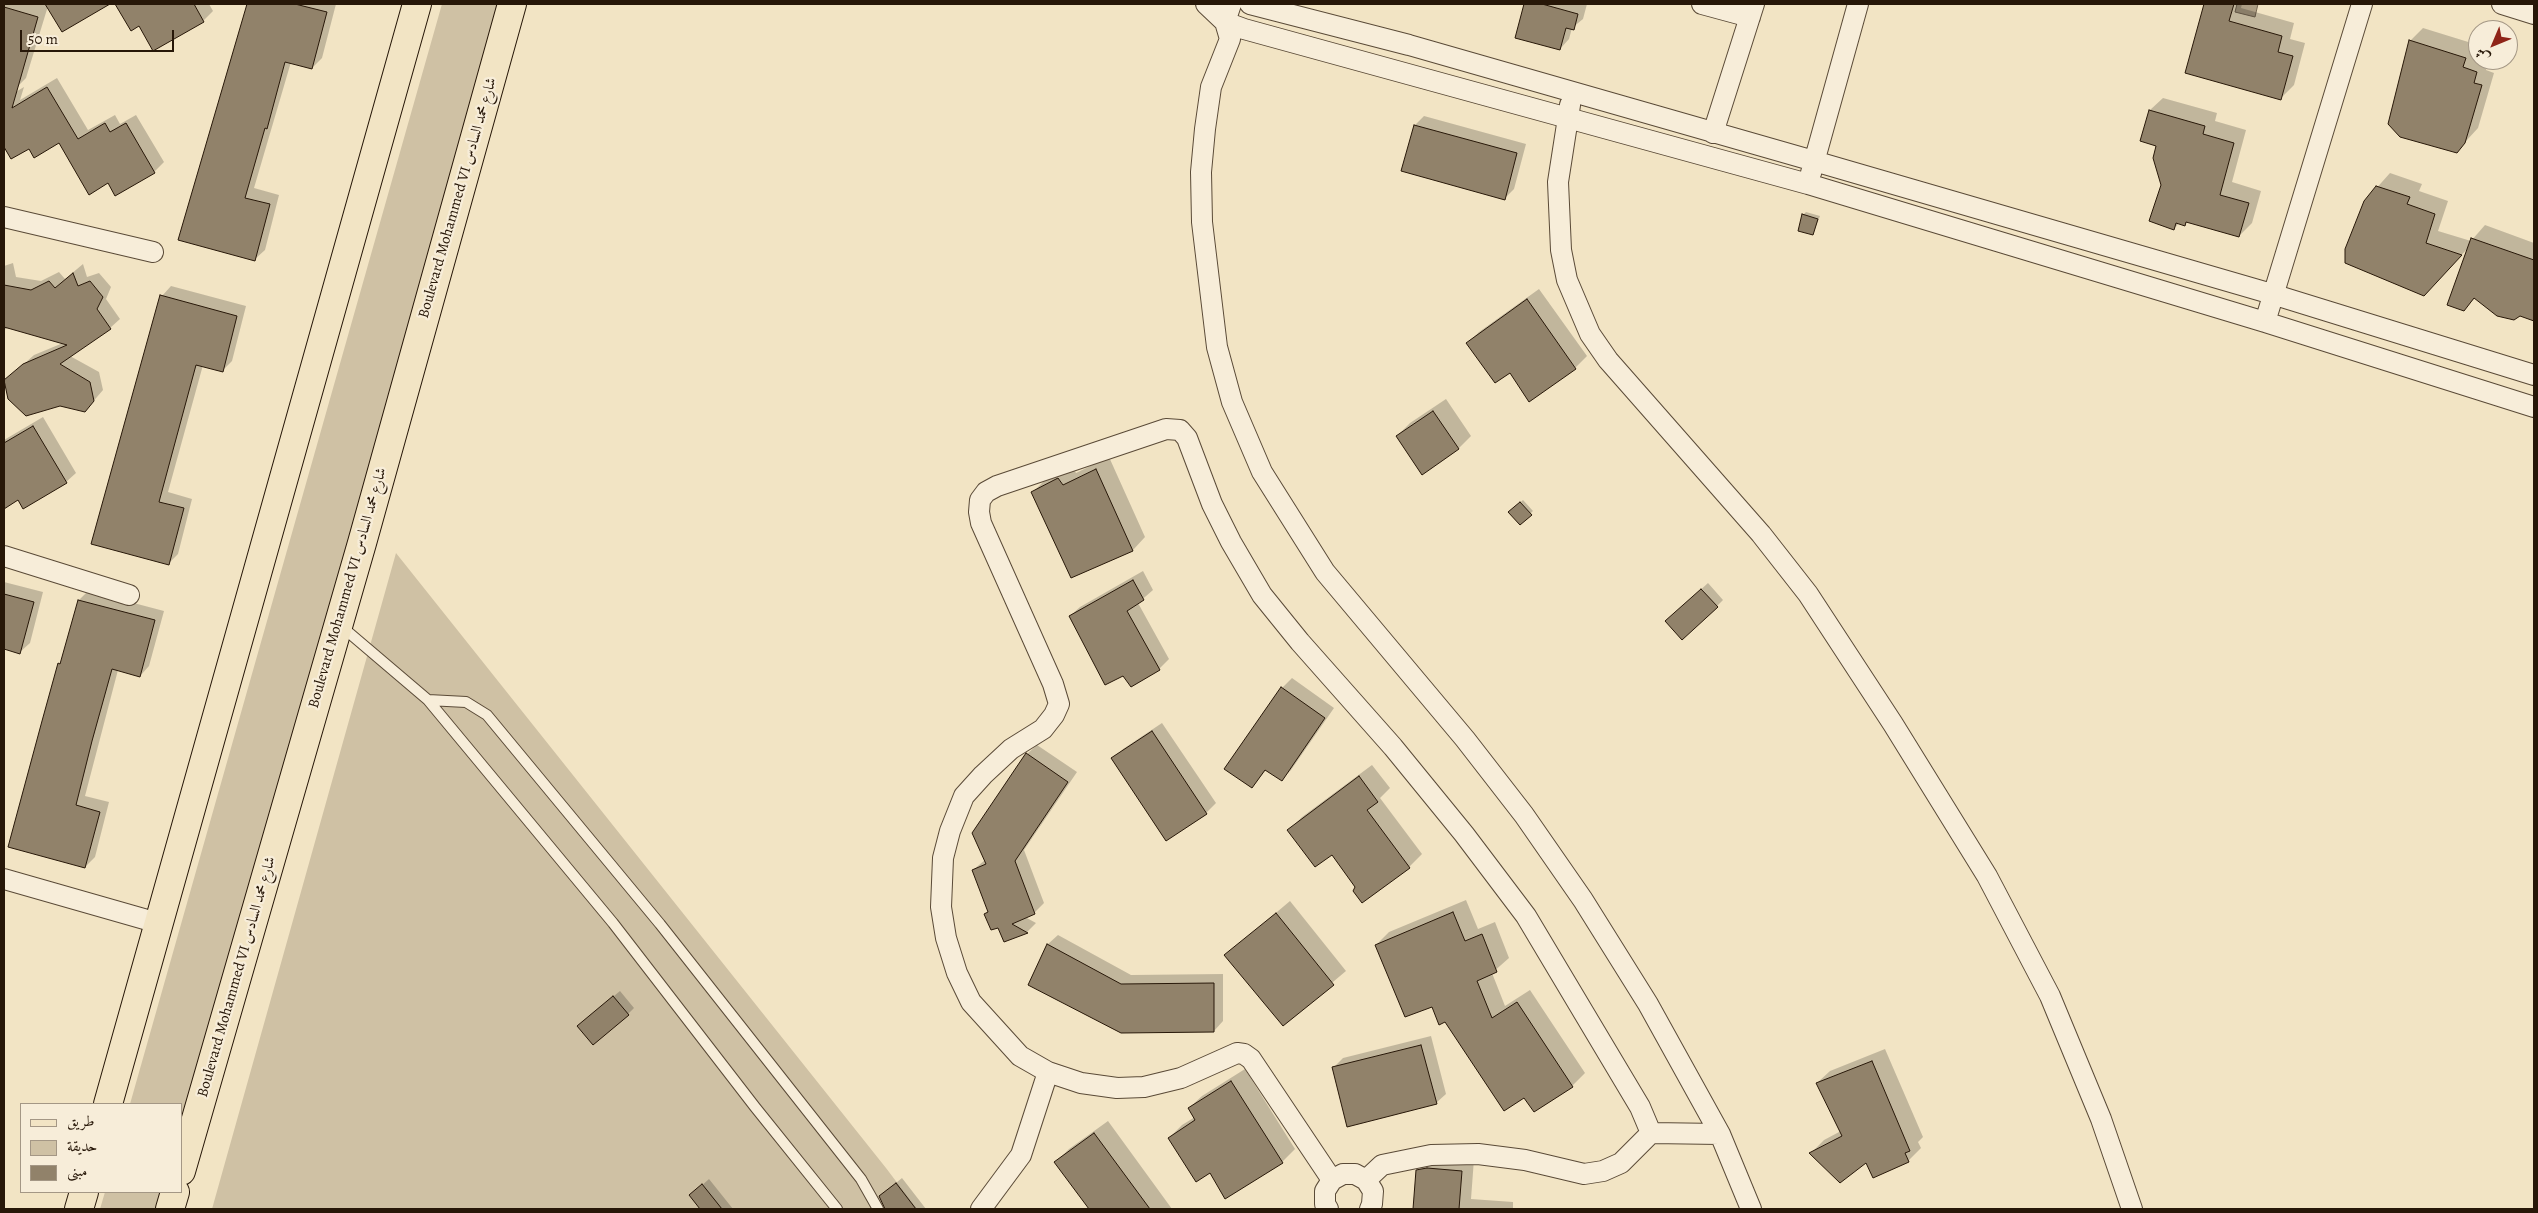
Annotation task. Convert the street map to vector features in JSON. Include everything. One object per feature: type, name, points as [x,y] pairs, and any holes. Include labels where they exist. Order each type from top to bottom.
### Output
[{"type":"main road","points":[[108,1103],[417,4]]},
{"type":"main road","name":"Boulevard Mohammed VI شارع محمد السادس","points":[[182,1168],[338,624],[512,4]]},
{"type":"main road","points":[[79,1209],[84,1193]]},
{"type":"main road","points":[[170,1209],[175,1193]]},
{"type":"street","points":[[1208,4],[1232,24],[1808,184],[2265,322],[2534,406]]},
{"type":"street","points":[[1751,1209],[1720,1134],[1648,1004],[1583,900],[1524,815],[1465,740],[1325,572],[1262,472],[1232,402],[1217,347],[1202,222],[1201,172],[1211,87],[1232,24],[1253,4],[1409,44],[2272,294],[2534,375]]},
{"type":"street","points":[[1702,4],[1752,10],[1714,133]]},
{"type":"street","points":[[1808,184],[1858,4]]},
{"type":"street","points":[[2265,322],[2362,4]]},
{"type":"street","points":[[2502,4],[2534,14]]},
{"type":"street","points":[[1573,93],[1567,118],[1558,182],[1561,250],[1567,280],[1590,334],[1608,360],[1744,514],[1802,586],[1894,724],[1987,876],[2050,996],[2101,1119],[2132,1209]]},
{"type":"street","points":[[4,218],[154,252]]},
{"type":"street","points":[[1332,1180],[1251,1059],[1244,1054],[1237,1053],[1181,1078],[1144,1087],[1117,1088],[1081,1083],[1048,1072],[1020,1056],[971,1002],[957,973],[946,938],[941,907],[943,858],[950,831],[964,796],[982,774],[1011,749],[1043,729],[1054,716],[1059,704],[1053,684],[981,523],[979,512],[980,500],[986,492],[997,486],[1166,429],[1180,430],[1187,438],[1212,504],[1231,542],[1262,595],[1300,642],[1399,754],[1464,834],[1526,916],[1640,1107],[1650,1133]]},
{"type":"street","points":[[4,556],[129,595]]},
{"type":"street","points":[[4,879],[158,922]]},
{"type":"street","points":[[981,1209],[1020,1154],[1048,1072]]},
{"type":"street","points":[[1366,1180],[1382,1165],[1431,1155],[1478,1154],[1524,1160],[1584,1174],[1603,1172],[1620,1163],[1650,1133],[1720,1134]]},
{"type":"street","points":[[1328,1209],[1325,1204],[1325,1191],[1332,1180],[1343,1174],[1355,1174],[1366,1180],[1373,1191],[1370,1209]]},
{"type":"lane","points":[[338,624],[428,700],[613,923],[755,1107],[837,1209]]},
{"type":"lane","points":[[428,700],[466,702],[487,714],[660,924],[861,1179],[878,1209]]},
{"type":"green space","points":[[442,4],[500,4],[182,1130],[182,1103],[130,1103]]},
{"type":"green space","points":[[396,553],[886,1168],[917,1209],[212,1209]]},
{"type":"green space","points":[[105,1193],[165,1193],[160,1209],[100,1209]]},
{"type":"shaded area","points":[[2237,4],[2258,4],[2255,17],[2235,12]]},
{"type":"building","points":[[45,4],[110,4],[62,32]]},
{"type":"building","points":[[115,4],[194,4],[204,22],[153,51],[139,26],[131,31]]},
{"type":"building","points":[[247,4],[295,4],[327,12],[312,69],[285,62],[267,129],[265,128],[245,198],[270,204],[255,261],[178,240]]},
{"type":"building","points":[[1524,4],[1542,4],[1578,14],[1574,30],[1566,28],[1560,50],[1515,38]]},
{"type":"building","points":[[2204,4],[2234,4],[2229,21],[2282,36],[2278,52],[2293,56],[2281,100],[2185,73]]},
{"type":"building","points":[[4,7],[38,17],[12,108],[47,87],[78,139],[105,123],[110,132],[126,123],[155,173],[115,196],[108,183],[89,195],[59,143],[34,158],[29,149],[11,159],[4,147]]},
{"type":"building","points":[[2409,40],[2466,58],[2463,67],[2477,72],[2474,83],[2482,85],[2465,143],[2457,153],[2400,137],[2388,124]]},
{"type":"building","points":[[2149,110],[2205,126],[2203,134],[2234,143],[2220,195],[2249,203],[2239,237],[2186,222],[2185,226],[2176,223],[2174,230],[2149,221],[2161,185],[2153,158],[2156,146],[2140,141]]},
{"type":"building","points":[[1414,125],[1517,153],[1505,200],[1401,171]]},
{"type":"building","points":[[2376,186],[2410,197],[2407,204],[2435,214],[2426,243],[2462,255],[2424,296],[2345,263],[2345,249],[2364,201]]},
{"type":"building","points":[[1802,214],[1818,219],[1813,235],[1798,231]]},
{"type":"building","points":[[2471,238],[2534,260],[2534,321],[2520,316],[2514,320],[2497,316],[2474,298],[2464,311],[2447,305]]},
{"type":"building","points":[[73,273],[78,286],[90,281],[103,297],[97,309],[111,329],[60,364],[90,382],[94,401],[85,412],[60,406],[26,416],[8,399],[4,380],[23,364],[67,345],[4,327],[4,285],[31,290],[49,281],[55,288]]},
{"type":"building","points":[[160,295],[237,316],[223,372],[196,365],[159,502],[184,508],[169,565],[91,544]]},
{"type":"building","points":[[1527,299],[1576,369],[1529,402],[1510,373],[1495,383],[1466,343]]},
{"type":"building","points":[[1433,411],[1459,449],[1422,475],[1396,436]]},
{"type":"building","points":[[33,426],[67,483],[23,509],[18,500],[4,509],[4,443]]},
{"type":"building","points":[[1096,469],[1133,551],[1071,578],[1031,492],[1058,478],[1063,485]]},
{"type":"building","points":[[1520,502],[1532,515],[1520,525],[1508,512]]},
{"type":"building","points":[[1133,580],[1144,600],[1127,611],[1160,670],[1131,687],[1123,676],[1105,685],[1069,616]]},
{"type":"building","points":[[1701,589],[1718,607],[1682,640],[1665,621]]},
{"type":"building","points":[[4,594],[34,602],[20,654],[4,649]]},
{"type":"building","points":[[78,600],[155,620],[140,677],[112,669],[76,805],[100,812],[85,868],[8,847],[58,663],[60,664]]},
{"type":"building","points":[[1281,687],[1325,718],[1282,781],[1265,770],[1252,788],[1224,769]]},
{"type":"building","points":[[1152,731],[1207,814],[1166,841],[1111,758]]},
{"type":"building","points":[[1026,753],[1068,782],[1015,861],[1035,914],[1012,924],[1028,933],[1004,942],[998,928],[991,930],[984,914],[988,912],[972,870],[986,864],[972,833]]},
{"type":"building","points":[[1359,776],[1378,802],[1367,810],[1410,868],[1362,903],[1353,891],[1355,887],[1332,855],[1315,867],[1287,830]]},
{"type":"building","points":[[1453,912],[1465,941],[1482,934],[1497,972],[1477,981],[1492,1018],[1517,1002],[1573,1087],[1534,1112],[1524,1098],[1504,1111],[1445,1022],[1439,1025],[1432,1007],[1405,1017],[1375,945]]},
{"type":"building","points":[[1276,913],[1334,985],[1283,1026],[1224,955]]},
{"type":"building","points":[[1047,944],[1121,984],[1214,983],[1214,1032],[1121,1033],[1028,985]]},
{"type":"building","points":[[613,996],[629,1015],[593,1045],[577,1026]]},
{"type":"building","points":[[1421,1045],[1437,1104],[1347,1127],[1332,1067]]},
{"type":"building","points":[[1872,1061],[1910,1151],[1905,1153],[1909,1162],[1873,1178],[1866,1163],[1840,1183],[1809,1153],[1842,1136],[1816,1083]]},
{"type":"building","points":[[1231,1081],[1283,1163],[1225,1199],[1210,1173],[1196,1182],[1168,1138],[1195,1120],[1188,1108]]},
{"type":"building","points":[[1094,1133],[1150,1209],[1089,1209],[1054,1162]]},
{"type":"building","points":[[1427,1168],[1462,1171],[1459,1209],[1413,1209],[1416,1170]]},
{"type":"building","points":[[896,1183],[916,1209],[885,1209],[879,1196]]},
{"type":"building","points":[[702,1184],[722,1209],[700,1209],[689,1195]]}]
